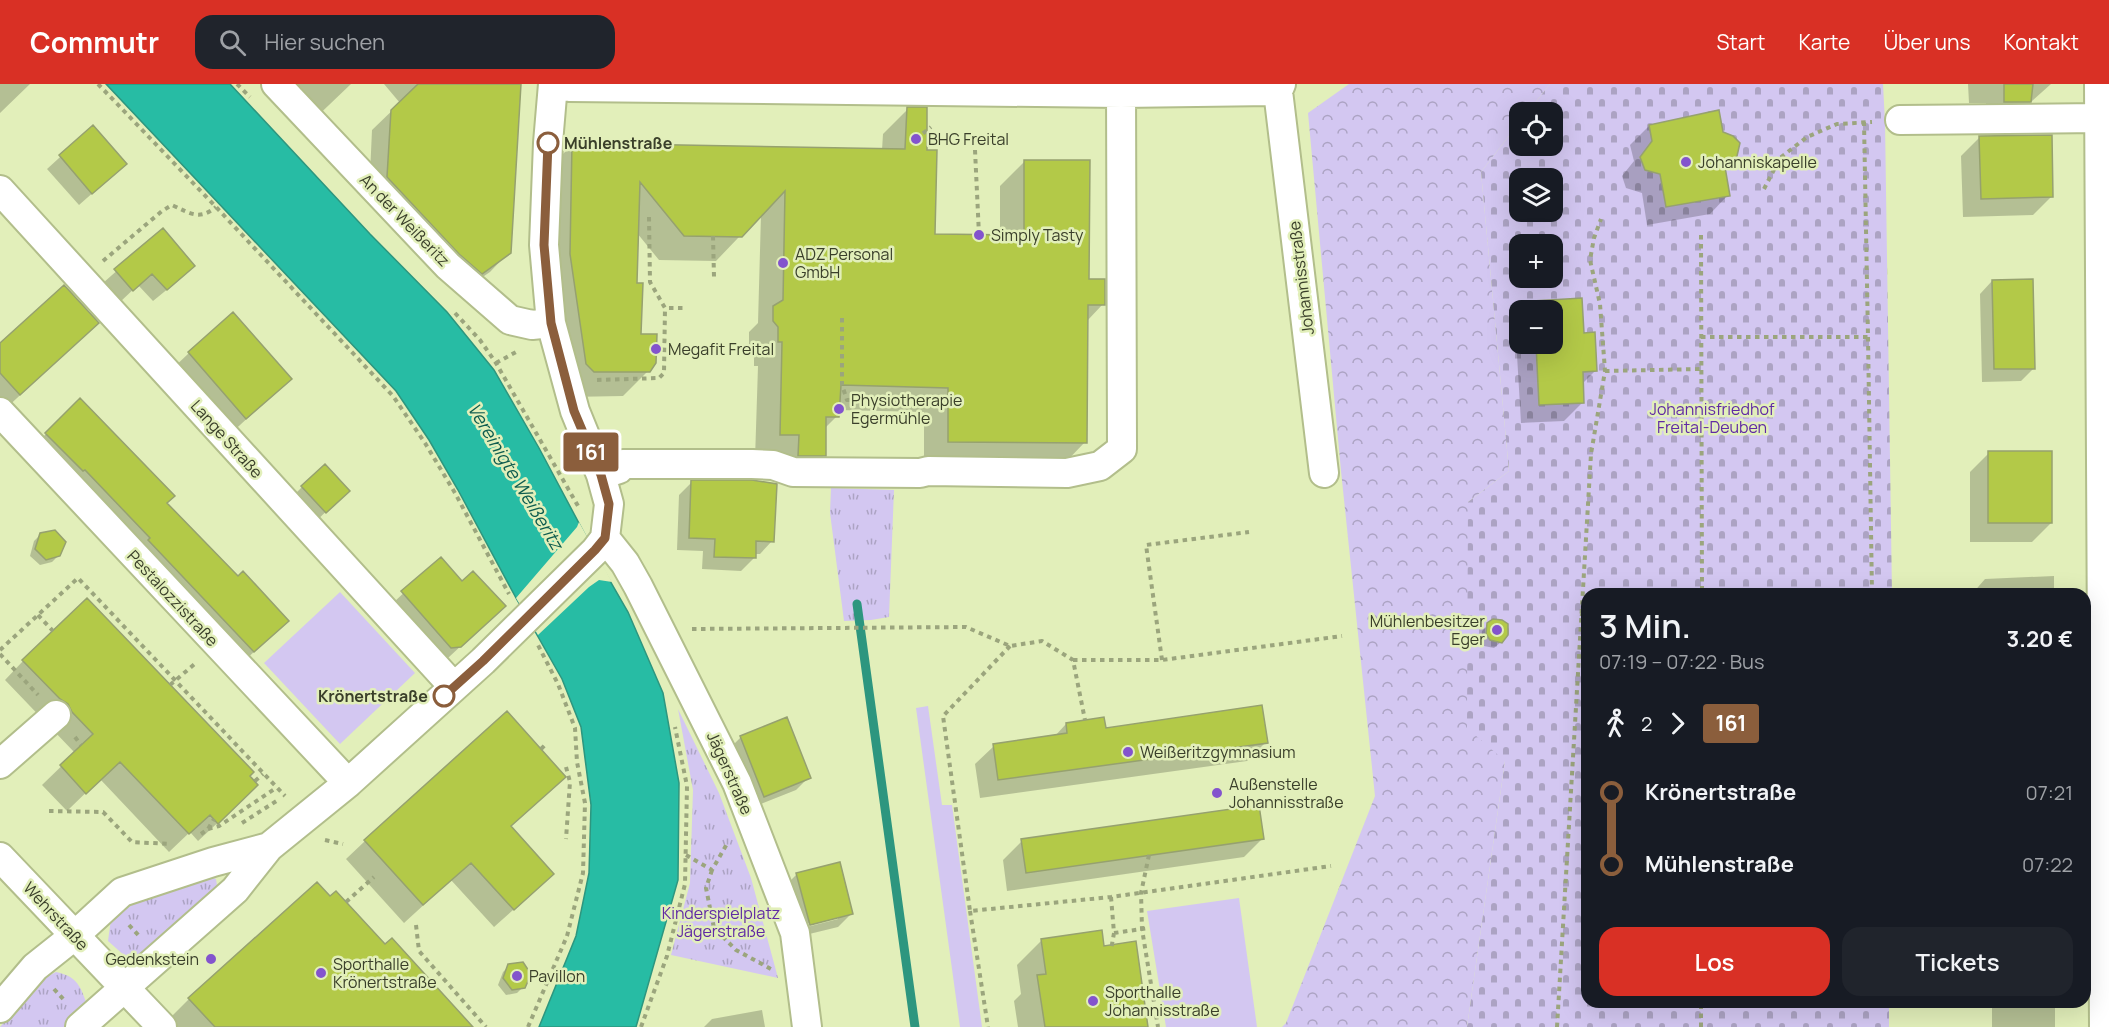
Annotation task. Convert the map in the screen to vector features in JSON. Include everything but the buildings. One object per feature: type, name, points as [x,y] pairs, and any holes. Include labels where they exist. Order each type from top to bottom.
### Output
[{"type":"street","name":"An der Weißeritz","points":[[276,84],[448,266],[510,320],[532,325],[551,323]]},
{"type":"street","points":[[76,1018],[124,988],[235,890],[269,847],[348,783],[409,729],[483,661],[600,544],[609,504],[601,475],[574,411],[551,323],[544,245],[553,84],[570,87],[1280,88]]},
{"type":"street","points":[[2099,84],[2102,130],[2106,605],[2104,1027]]},
{"type":"street","name":"Johannisstraße","points":[[1280,88],[1324,473]]},
{"type":"street","points":[[601,475],[619,469],[623,464],[773,465],[793,472],[832,474],[928,471],[1067,473],[1100,466],[1122,448],[1121,89]]},
{"type":"street","points":[[1887,121],[2102,130]]},
{"type":"street","name":"Lange Straße","points":[[0,190],[454,687]]},
{"type":"street","name":"Pestalozzistraße","points":[[0,412],[348,783]]},
{"type":"street","name":"Jägerstraße","points":[[600,544],[625,563],[737,783],[795,933],[807,1027]]},
{"type":"street","points":[[0,764],[56,715]]},
{"type":"street","points":[[0,1008],[35,967],[74,936],[122,892],[213,862],[269,847]]},
{"type":"street","name":"Wehrstraße","points":[[0,857],[162,1027]]},
{"type":"path","points":[[98,84],[393,396],[455,493],[525,618],[558,684],[575,728],[585,803],[584,873],[567,936],[528,1027]]},
{"type":"path","points":[[237,84],[251,99]]},
{"type":"path","points":[[1764,189],[1780,158],[1807,137],[1837,124],[1887,121]]},
{"type":"path","points":[[1864,122],[1872,588]]},
{"type":"path","points":[[916,139],[931,127]]},
{"type":"path","points":[[975,150],[979,235]]},
{"type":"path","points":[[102,262],[172,205],[199,216],[209,213],[216,207]]},
{"type":"path","points":[[594,381],[659,378],[664,373],[664,308],[650,282],[649,217]]},
{"type":"path","points":[[1583,588],[1591,454],[1605,371],[1600,304],[1590,260],[1594,238],[1601,219]]},
{"type":"path","points":[[1701,235],[1701,588]]},
{"type":"path","points":[[713,236],[714,278]]},
{"type":"path","points":[[448,306],[480,340],[496,363],[580,510]]},
{"type":"path","points":[[664,308],[684,308]]},
{"type":"path","points":[[842,318],[842,385],[847,400],[942,400]]},
{"type":"path","points":[[1701,337],[1868,337]]},
{"type":"path","points":[[1605,371],[1701,369]]},
{"type":"path","points":[[1162,660],[1146,545],[1249,532]]},
{"type":"path","points":[[0,650],[78,578],[285,796],[234,828]]},
{"type":"path","points":[[1557,1027],[1581,614]]},
{"type":"path","points":[[38,615],[53,631]]},
{"type":"path","points":[[687,629],[966,627],[1010,646],[1042,641],[1073,660],[1162,660],[1341,636]]},
{"type":"path","points":[[988,1027],[943,716],[1010,646]]},
{"type":"path","points":[[170,685],[201,658]]},
{"type":"path","points":[[1073,660],[1085,720]]},
{"type":"path","points":[[641,1027],[667,956],[686,884],[687,786],[674,721]]},
{"type":"path","points":[[540,749],[547,743]]},
{"type":"path","points":[[566,767],[570,782],[566,839]]},
{"type":"path","points":[[255,781],[263,774]]},
{"type":"path","points":[[208,829],[219,826],[276,788]]},
{"type":"path","points":[[49,811],[103,812],[132,842],[175,845]]},
{"type":"path","points":[[194,840],[208,829],[214,819]]},
{"type":"path","points":[[734,833],[712,870],[706,888],[714,928],[736,950],[775,970]]},
{"type":"path","points":[[323,839],[344,844]]},
{"type":"path","points":[[686,855],[712,870]]},
{"type":"path","points":[[1149,855],[1141,893],[1142,929],[1158,1027]]},
{"type":"path","points":[[970,911],[1111,897],[1331,866]]},
{"type":"path","points":[[346,902],[374,877]]},
{"type":"path","points":[[1111,897],[1114,933],[1112,950]]},
{"type":"path","points":[[123,918],[144,942]]},
{"type":"path","points":[[416,925],[419,951],[486,1027]]},
{"type":"path","points":[[1114,933],[1149,928]]},
{"type":"path","points":[[51,985],[76,1018]]},
{"type":"path","points":[[1701,1008],[1701,1027]]},
{"type":"green space","points":[[1349,84],[1550,84],[1536,102],[1509,102],[1509,136],[1481,172],[1509,471],[1468,502],[1505,761],[1467,1027],[1282,1027],[1286,1023],[1375,796],[1341,471],[1308,113]]},
{"type":"green space","name":"Johannisfriedhof Freital-Deuben","points":[[1550,84],[1883,84],[1892,588],[1581,588],[1581,1008],[1889,1008],[1889,1027],[1467,1027],[1505,761],[1467,728],[1468,502],[1509,471],[1481,172],[1509,136],[1509,156],[1563,156],[1563,102],[1536,102]]},
{"type":"green space","points":[[831,488],[894,490],[889,617],[844,621],[830,513]]},
{"type":"green space","points":[[340,592],[415,673],[340,744],[264,663]]},
{"type":"green space","points":[[928,706],[942,805],[952,805],[982,1027],[960,1027],[916,708]]},
{"type":"green space","name":"Kinderspielplatz Jägerstraße","points":[[678,709],[719,793],[751,878],[778,978],[671,955],[690,883],[693,790]]},
{"type":"green space","points":[[206,875],[216,879],[218,892],[142,958],[126,957],[108,941],[111,919],[156,889]]},
{"type":"green space","points":[[1239,898],[1257,1027],[1166,1027],[1147,911]]},
{"type":"green space","points":[[56,972],[72,979],[84,996],[86,1002],[74,1019],[65,1027],[0,1027],[39,981]]},
{"type":"water","name":"Vereinigte Weißeritz","points":[[106,84],[230,84],[370,234],[447,312],[494,370],[539,448],[628,612],[663,693],[679,783],[678,880],[636,1027],[539,1027],[576,936],[589,873],[591,805],[581,727],[562,679],[458,490],[429,440],[396,391]]},
{"type":"pier","points":[[579,522],[612,582],[599,580],[589,587],[538,635],[516,598]]},
{"type":"waterway","points":[[857,604],[915,1027]]},
{"type":"bus line","name":"161","points":[[444,696],[483,661],[605,538],[609,504],[601,475],[574,411],[551,323],[544,245],[548,143]]},
{"type":"place","name":"BHG Freital","points":[[916,139]]},
{"type":"place","name":"Mühlenstraße","points":[[548,143]]},
{"type":"place","name":"Johanniskapelle","points":[[1686,162]]},
{"type":"place","name":"Simply Tasty","points":[[979,235]]},
{"type":"place","name":"ADZ Personal GmbH","points":[[783,263]]},
{"type":"place","name":"Megafit Freital","points":[[656,349]]},
{"type":"place","name":"Physiotherapie Egermühle","points":[[839,409]]},
{"type":"place","name":"Mühlenbesitzer Eger","points":[[1497,630]]},
{"type":"place","name":"Krönertstraße","points":[[444,696]]},
{"type":"place","name":"Weißeritzgymnasium","points":[[1128,752]]},
{"type":"place","name":"Außenstelle Johannisstraße","points":[[1217,793]]},
{"type":"place","name":"Gedenkstein","points":[[211,959]]},
{"type":"place","name":"Sporthalle Krönertstraße","points":[[321,973]]},
{"type":"place","name":"Pavillon","points":[[517,976]]},
{"type":"place","name":"Sporthalle Johannisstraße","points":[[1093,1001]]}]
